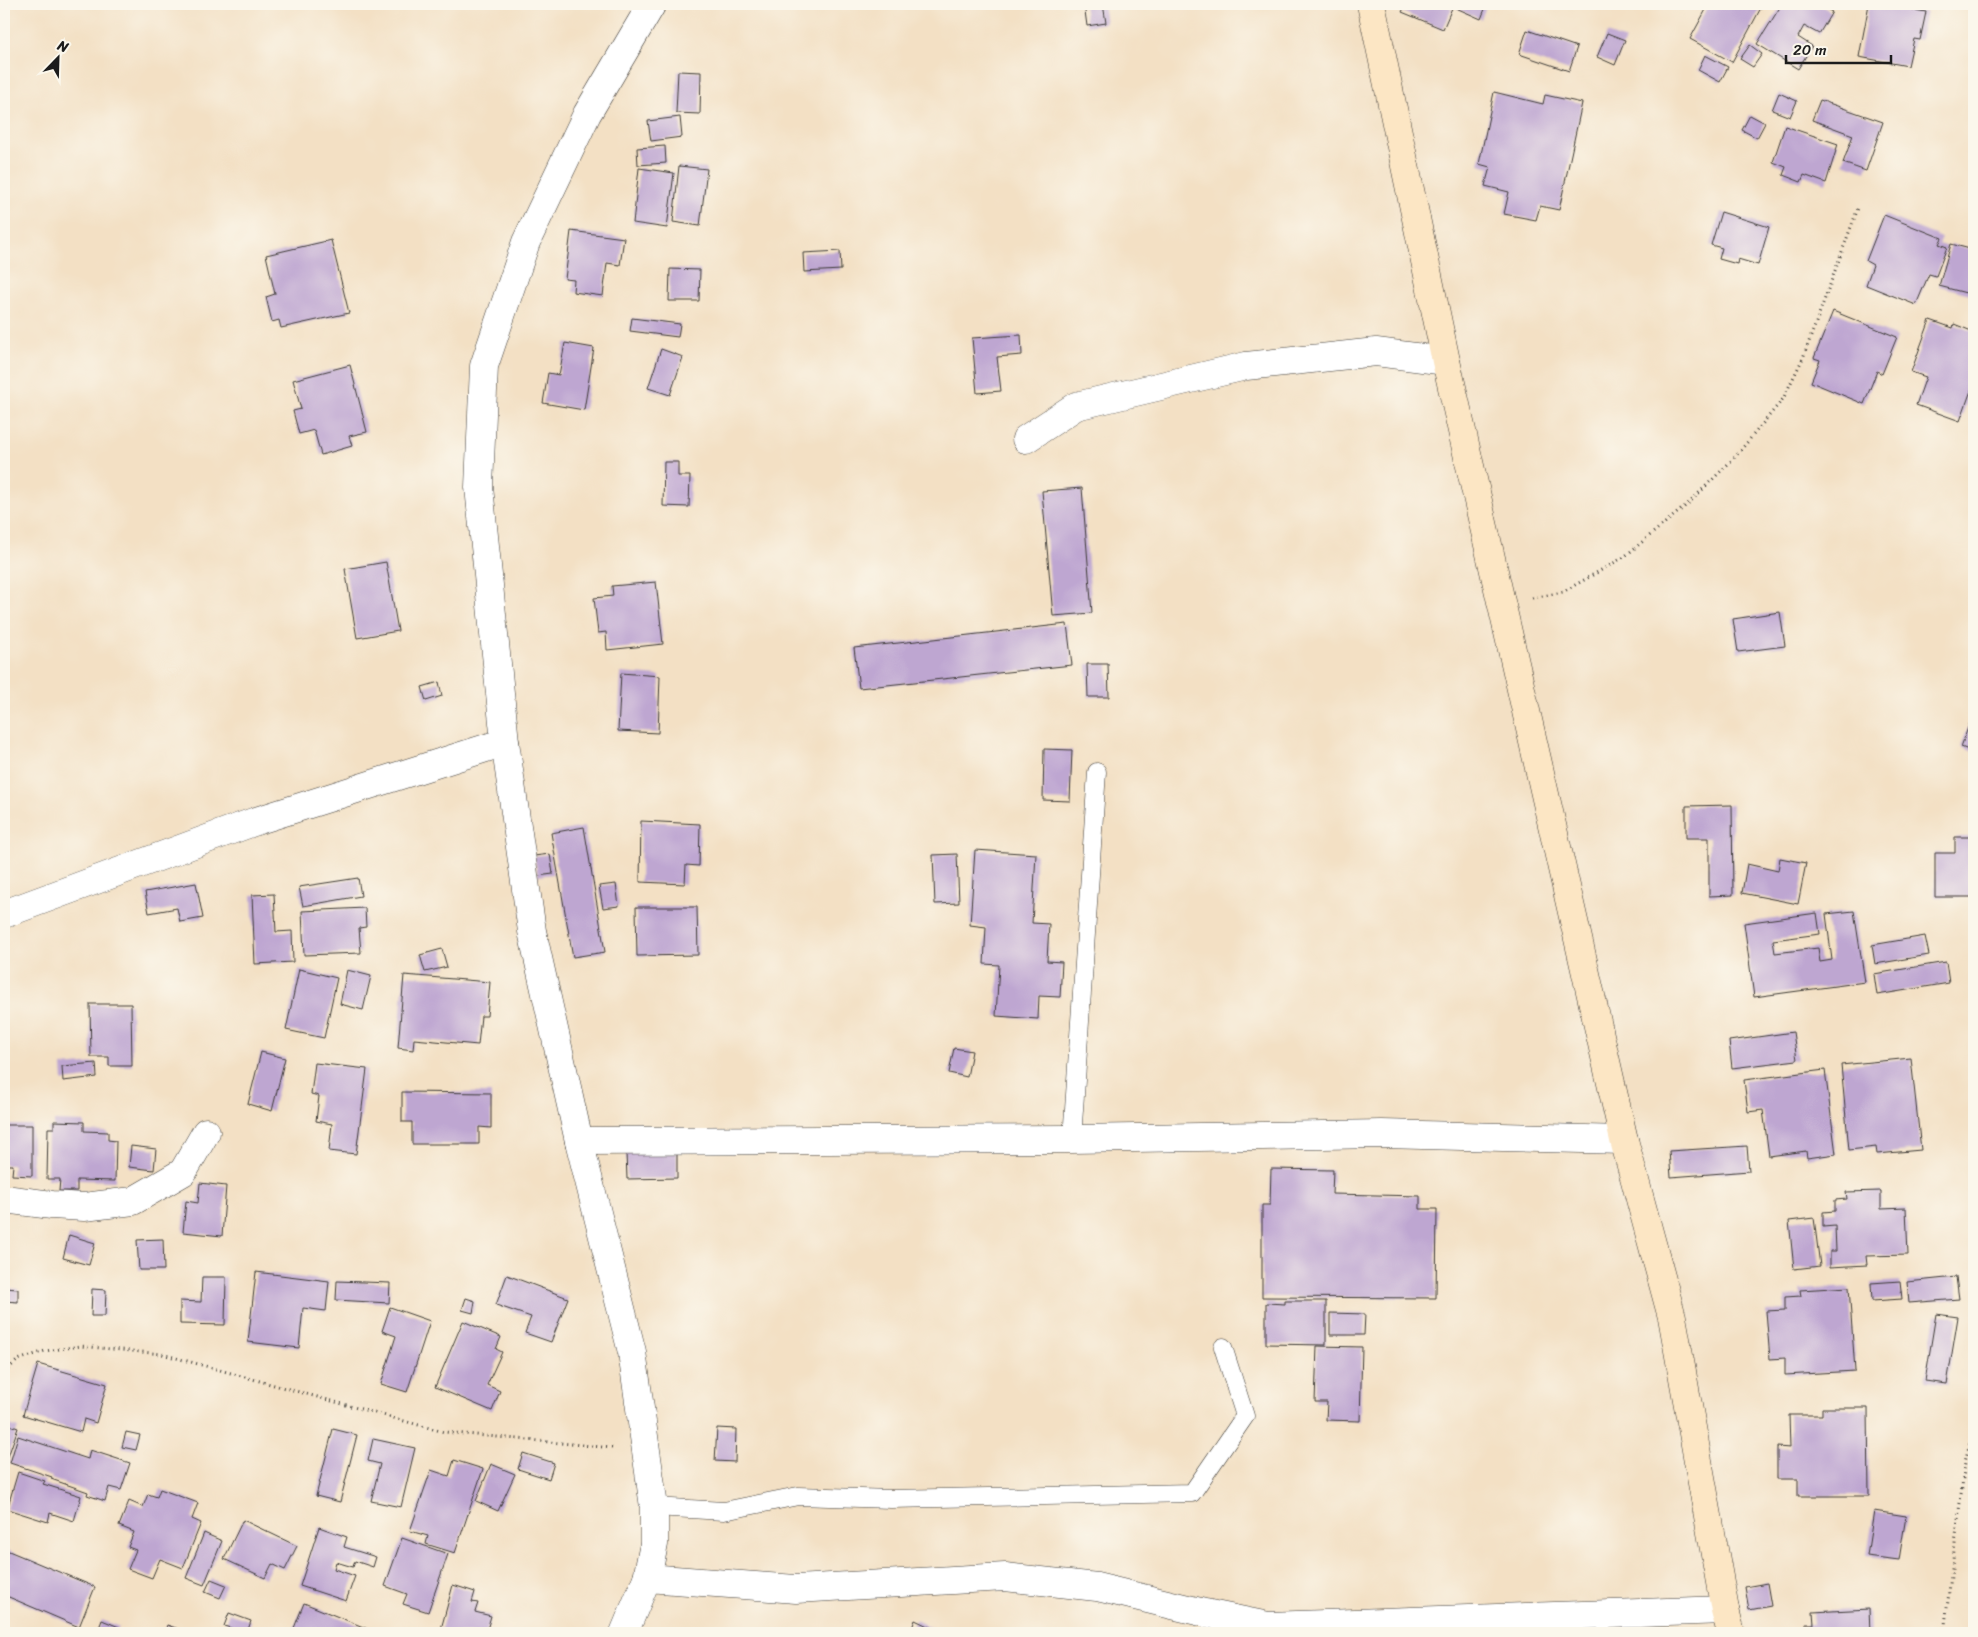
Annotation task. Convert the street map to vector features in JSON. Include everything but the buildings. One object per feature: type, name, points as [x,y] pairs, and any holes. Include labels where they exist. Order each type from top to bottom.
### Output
[{"type":"street","points":[[624,1633],[648,1578],[654,1544],[654,1507],[632,1352],[578,1141],[532,931],[505,742],[480,487],[484,366],[526,242],[587,114],[652,4]]},
{"type":"street","points":[[648,1578],[796,1589],[1005,1577],[1098,1587],[1268,1626],[1728,1621],[1672,1317],[1624,1140],[1446,361],[1371,4]]},
{"type":"street","points":[[1026,439],[1076,406],[1246,366],[1376,352],[1446,361]]},
{"type":"street","points":[[4,914],[256,821],[505,742]]},
{"type":"street","points":[[4,1199],[52,1205],[84,1206],[133,1201],[183,1172],[206,1132]]},
{"type":"street","points":[[578,1141],[1072,1139],[1382,1134],[1624,1140]]},
{"type":"lane","points":[[1072,1139],[1097,772]]},
{"type":"lane","points":[[654,1507],[724,1511],[798,1496],[910,1498],[1192,1493],[1245,1416],[1223,1347]]},
{"type":"path","points":[[1502,604],[1563,592],[1624,557],[1689,502],[1735,457],[1783,399],[1803,358],[1858,208]]},
{"type":"path","points":[[4,1372],[18,1360],[45,1351],[80,1346],[162,1354],[444,1432],[646,1451]]},
{"type":"path","points":[[1944,1633],[1964,1462],[1974,1426]]}]
